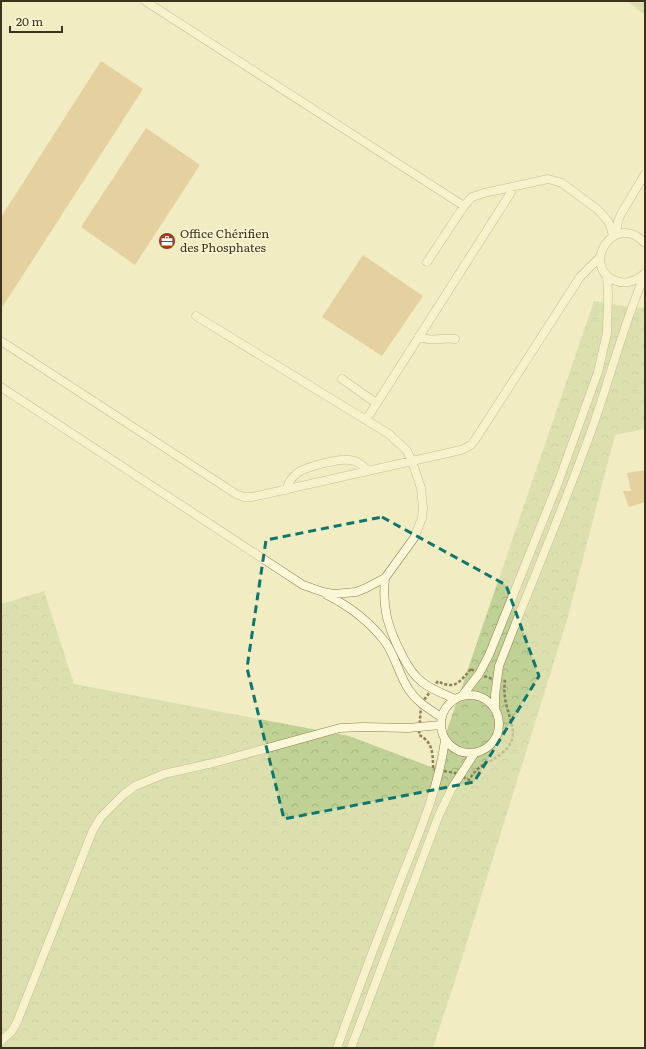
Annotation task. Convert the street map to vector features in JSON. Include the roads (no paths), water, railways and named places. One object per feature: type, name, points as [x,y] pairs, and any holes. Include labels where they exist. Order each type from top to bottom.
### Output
[{"type":"lane","points":[[145,1],[464,206]]},
{"type":"lane","points":[[645,174],[621,214],[614,235],[604,245],[600,257],[601,264],[607,275],[612,280],[626,283],[633,282],[645,274]]},
{"type":"lane","points":[[427,262],[467,201],[478,194],[548,179],[562,183],[603,215],[610,225],[614,235]]},
{"type":"lane","points":[[366,420],[513,187]]},
{"type":"lane","points":[[614,235],[629,233],[635,235],[645,243]]},
{"type":"lane","points":[[1,342],[236,494],[252,497],[461,450],[471,445],[580,277],[600,257]]},
{"type":"lane","points":[[495,709],[496,680],[502,659],[585,448],[599,409],[626,321],[645,274]]},
{"type":"lane","points":[[337,1048],[430,806],[440,770],[445,740],[441,721],[444,710],[459,697],[479,674],[489,655],[558,482],[598,372],[607,333],[607,275]]},
{"type":"lane","points":[[1,387],[294,579],[313,589],[334,594],[356,592],[376,584],[385,578],[414,538],[422,518],[421,488],[412,461],[406,451],[399,442],[389,434],[196,316]]},
{"type":"lane","points":[[419,336],[431,340],[445,338],[455,339]]},
{"type":"lane","points":[[342,379],[376,403]]},
{"type":"lane","points":[[286,490],[292,478],[302,470],[338,460],[345,459],[358,462],[368,471]]},
{"type":"lane","points":[[385,578],[384,606],[391,633],[412,673],[421,682],[432,689],[459,697],[477,696],[484,698],[495,709],[499,716],[500,725],[495,741],[482,752],[466,754],[457,751],[445,740]]},
{"type":"lane","points":[[323,592],[344,604],[379,635],[392,653],[409,689],[422,704],[441,721]]},
{"type":"lane","points":[[1,1041],[12,1031],[17,1022],[93,830],[101,817],[122,795],[135,786],[164,774],[225,760],[328,731],[351,727],[420,728],[441,721]]},
{"type":"lane","points":[[350,1048],[439,815],[459,775],[474,754]]},
{"type":"place","name":"Office Chérifien des Phosphates","points":[[167,241]]}]
